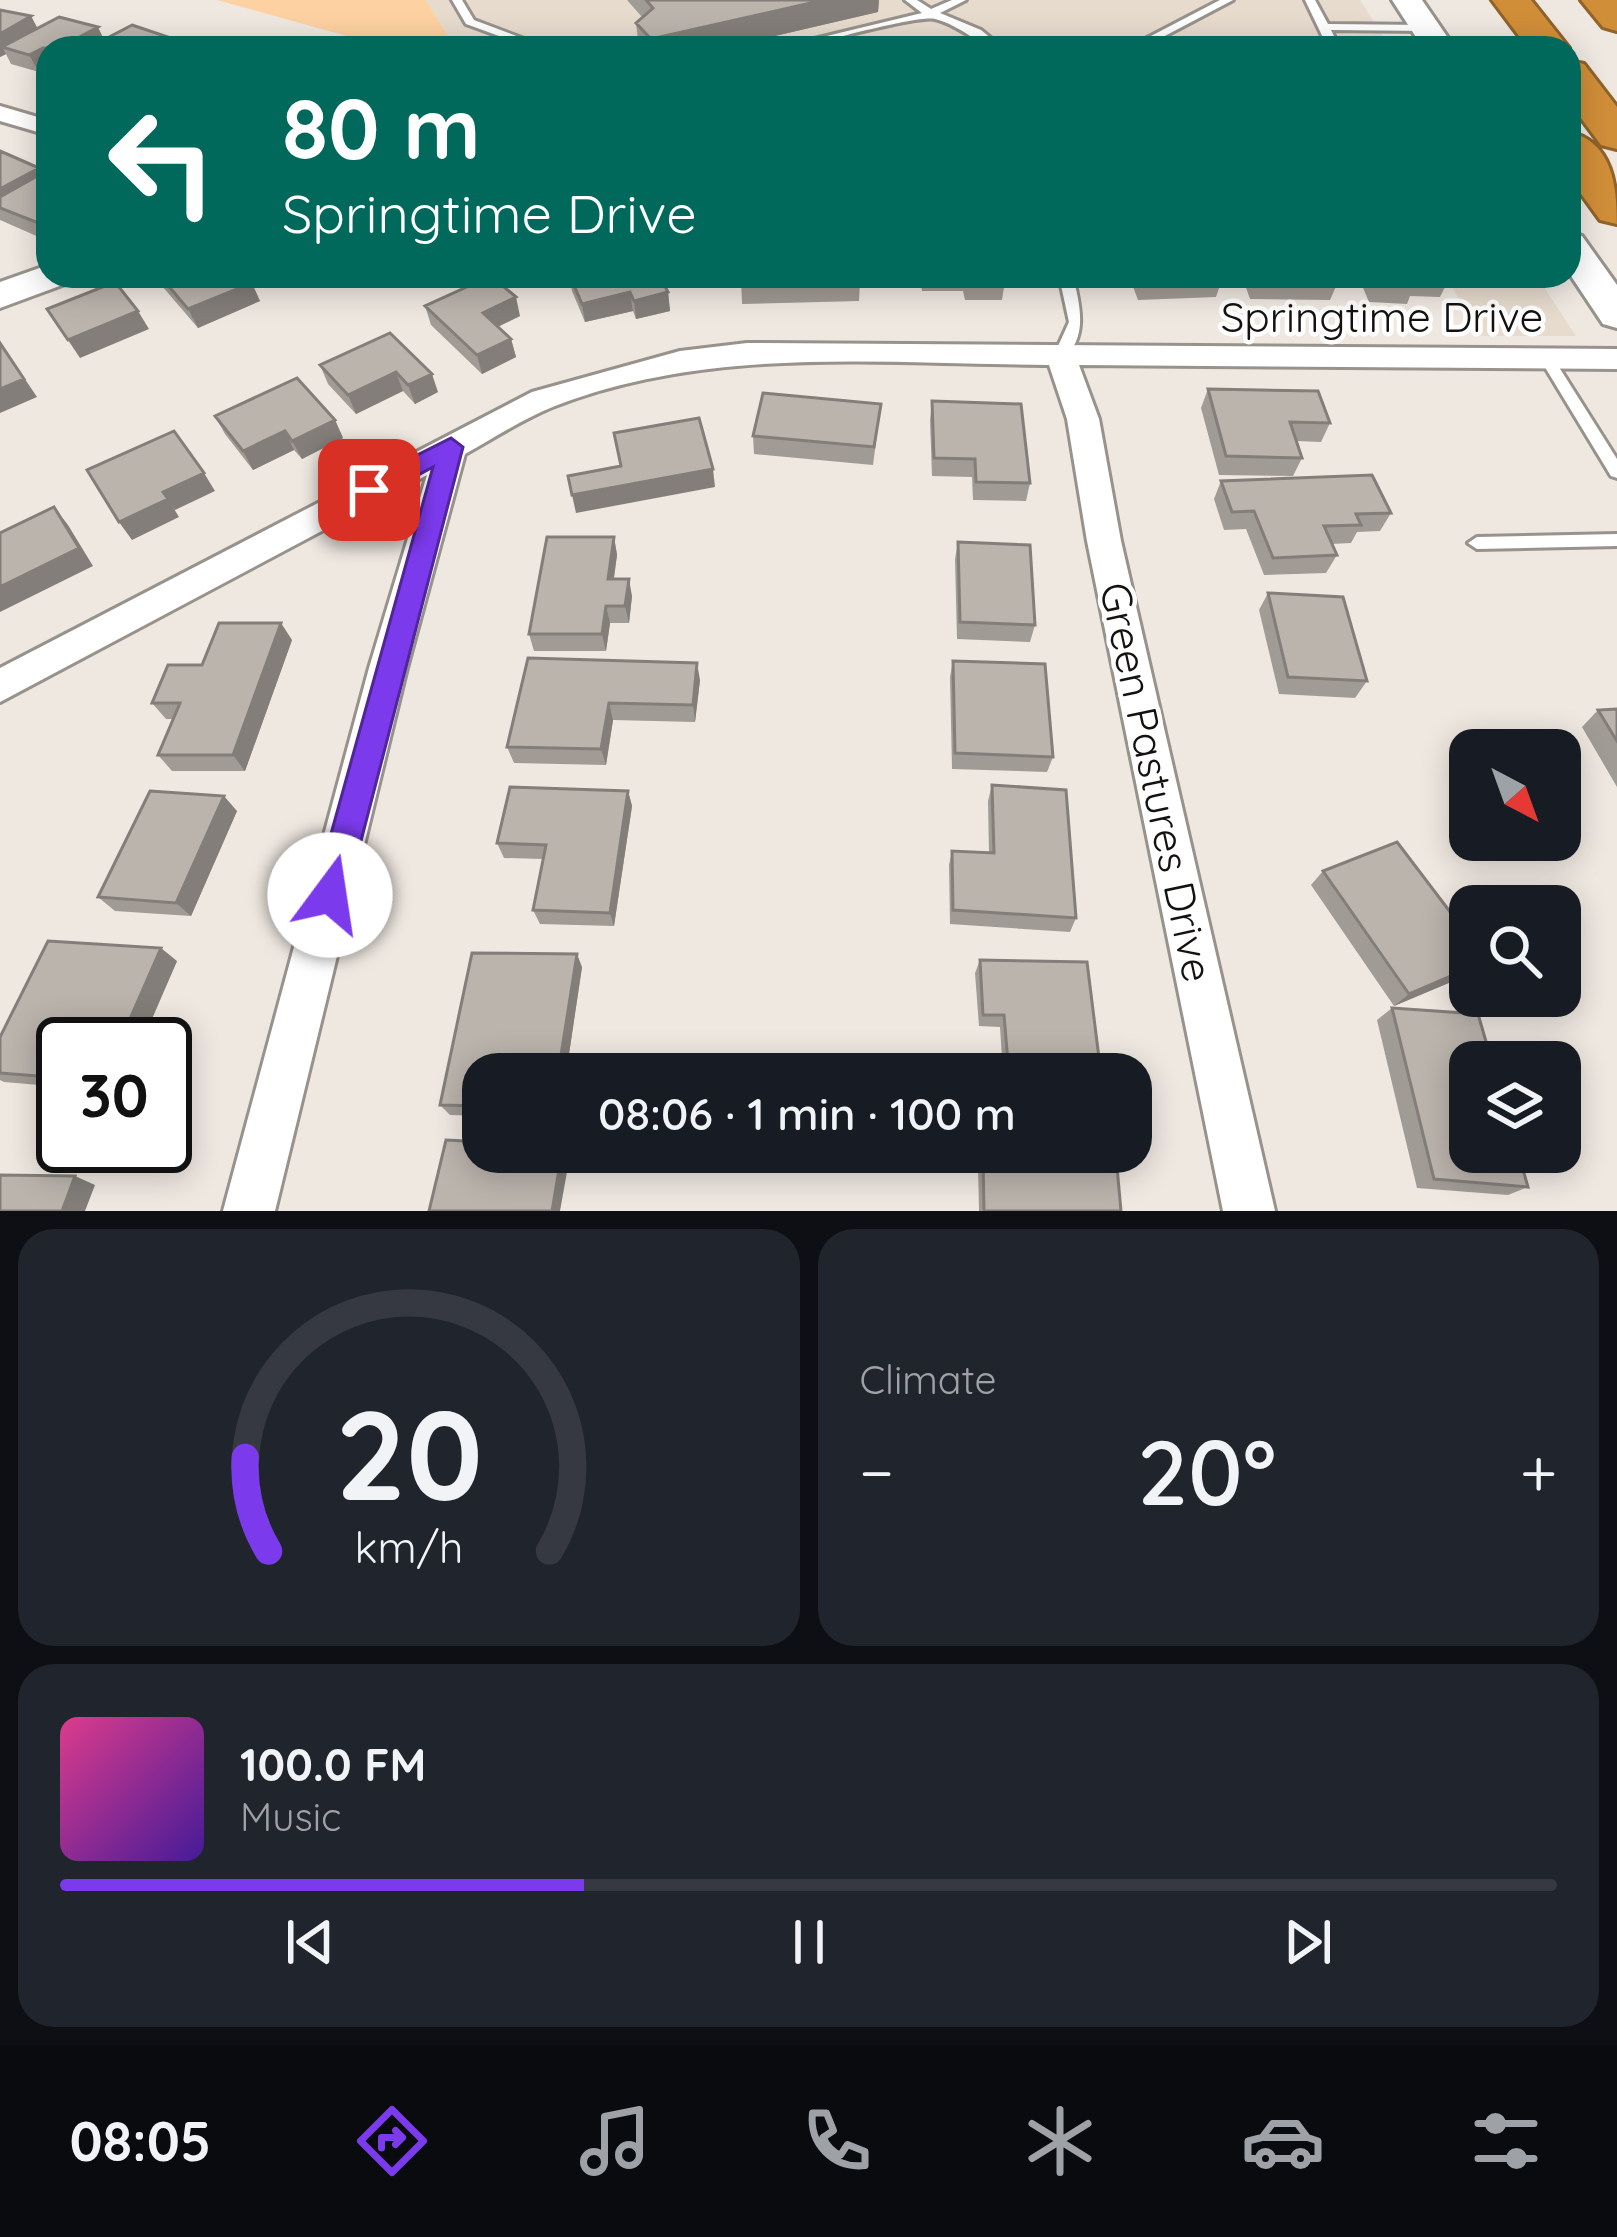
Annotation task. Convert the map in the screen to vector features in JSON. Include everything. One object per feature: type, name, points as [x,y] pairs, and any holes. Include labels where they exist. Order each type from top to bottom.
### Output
[{"type":"highway","points":[[1511,0],[1540,36]]},
{"type":"highway","points":[[1600,0],[1617,19]]},
{"type":"highway","points":[[1581,89],[1617,136]]},
{"type":"highway","points":[[1581,161],[1617,210]]},
{"type":"main road","points":[[1407,0],[1431,36]]},
{"type":"main road","points":[[1581,262],[1617,315]]},
{"type":"main road","points":[[0,296],[36,282]]},
{"type":"street","points":[[0,113],[36,124]]},
{"type":"street","name":"Springtime Drive","points":[[0,686],[543,399],[680,361],[747,352],[1617,359]]},
{"type":"street","name":"Green Pastures Drive","points":[[1061,355],[1083,419],[1104,541],[1249,1211]]},
{"type":"street","points":[[249,1211],[388,668],[451,447]]},
{"type":"lane","points":[[457,0],[470,22],[509,36]]},
{"type":"lane","points":[[910,0],[927,15],[987,36]]},
{"type":"lane","points":[[835,36],[927,15],[961,0]]},
{"type":"lane","points":[[1158,36],[1228,0]]},
{"type":"lane","points":[[1310,0],[1328,36]]},
{"type":"lane","points":[[1324,27],[1412,36]]},
{"type":"lane","points":[[1061,355],[1076,322],[1069,288]]},
{"type":"lane","points":[[1547,359],[1617,472]]},
{"type":"lane","points":[[1477,543],[1617,540]]},
{"type":"shaded area","points":[[217,0],[426,0],[448,36],[347,36]]},
{"type":"shaded area","points":[[426,0],[1360,0],[1383,36],[448,36]]},
{"type":"shaded area","points":[[1453,288],[1545,288],[1576,336],[1479,336]]},
{"type":"building","points":[[646,0],[824,0],[664,36],[648,36],[636,23],[653,8]]},
{"type":"building","points":[[0,10],[31,16],[0,34]]},
{"type":"building","points":[[59,17],[98,27],[81,36],[36,36],[36,52],[29,55],[2,47]]},
{"type":"building","points":[[132,25],[165,36],[111,36]]},
{"type":"building","points":[[0,151],[36,167],[36,170],[0,189]]},
{"type":"building","points":[[36,177],[36,222],[0,208],[0,197]]},
{"type":"building","points":[[100,288],[120,288],[138,311],[68,340],[47,309]]},
{"type":"building","points":[[170,288],[240,288],[188,309]]},
{"type":"building","points":[[465,288],[505,288],[516,297],[483,313],[511,339],[477,355],[425,306]]},
{"type":"building","points":[[575,288],[666,288],[668,292],[634,301],[630,292],[582,304]]},
{"type":"building","points":[[390,333],[432,374],[408,385],[396,372],[348,395],[320,365]]},
{"type":"building","points":[[0,343],[24,379],[0,389]]},
{"type":"building","points":[[297,378],[335,420],[292,441],[285,431],[243,451],[215,416]]},
{"type":"building","points":[[1208,389],[1318,391],[1330,423],[1290,422],[1302,458],[1226,456]]},
{"type":"building","points":[[763,393],[881,404],[874,447],[753,436]]},
{"type":"building","points":[[932,401],[1021,404],[1030,483],[976,482],[975,459],[934,458]]},
{"type":"building","points":[[699,418],[713,469],[572,495],[568,476],[621,466],[614,433]]},
{"type":"building","points":[[174,431],[204,473],[163,492],[168,499],[119,522],[87,470]]},
{"type":"building","points":[[1372,475],[1391,513],[1356,514],[1361,525],[1324,526],[1337,555],[1273,558],[1254,511],[1232,512],[1221,481]]},
{"type":"building","points":[[54,507],[79,548],[0,587],[0,533]]},
{"type":"building","points":[[547,537],[614,537],[608,579],[629,579],[625,606],[606,606],[602,634],[529,634]]},
{"type":"building","points":[[958,542],[1030,545],[1035,625],[960,622]]},
{"type":"building","points":[[1268,593],[1343,597],[1367,681],[1288,677]]},
{"type":"building","points":[[219,623],[281,623],[233,755],[158,755],[180,703],[152,703],[168,665],[202,665]]},
{"type":"building","points":[[528,658],[697,663],[693,705],[609,703],[601,749],[507,747]]},
{"type":"building","points":[[953,661],[1045,664],[1053,757],[955,753]]},
{"type":"building","points":[[1617,709],[1617,741],[1598,710]]},
{"type":"building","points":[[992,785],[1066,790],[1076,918],[953,910],[952,851],[994,853]]},
{"type":"building","points":[[510,787],[628,791],[610,913],[533,910],[546,845],[497,843]]},
{"type":"building","points":[[150,791],[224,796],[176,903],[98,897]]},
{"type":"building","points":[[1397,842],[1449,910],[1449,977],[1409,994],[1323,871]]},
{"type":"building","points":[[48,941],[161,948],[131,1017],[36,1017],[36,1076],[0,1073],[0,1037]]},
{"type":"building","points":[[472,953],[577,954],[561,1053],[462,1053],[462,1106],[440,1105]]},
{"type":"building","points":[[980,960],[1087,962],[1098,1053],[1007,1053],[1004,1015],[983,1015]]},
{"type":"building","points":[[1392,1008],[1479,1017],[1486,1041],[1449,1041],[1449,1173],[1524,1173],[1528,1187],[1434,1179]]},
{"type":"building","points":[[446,1140],[462,1141],[462,1173],[558,1173],[552,1211],[429,1211]]},
{"type":"building","points":[[983,1173],[1118,1173],[1121,1211],[984,1211]]},
{"type":"building","points":[[0,1175],[75,1176],[62,1211],[0,1211]]},
{"type":"route","points":[[330,895],[451,447],[369,490]]}]
